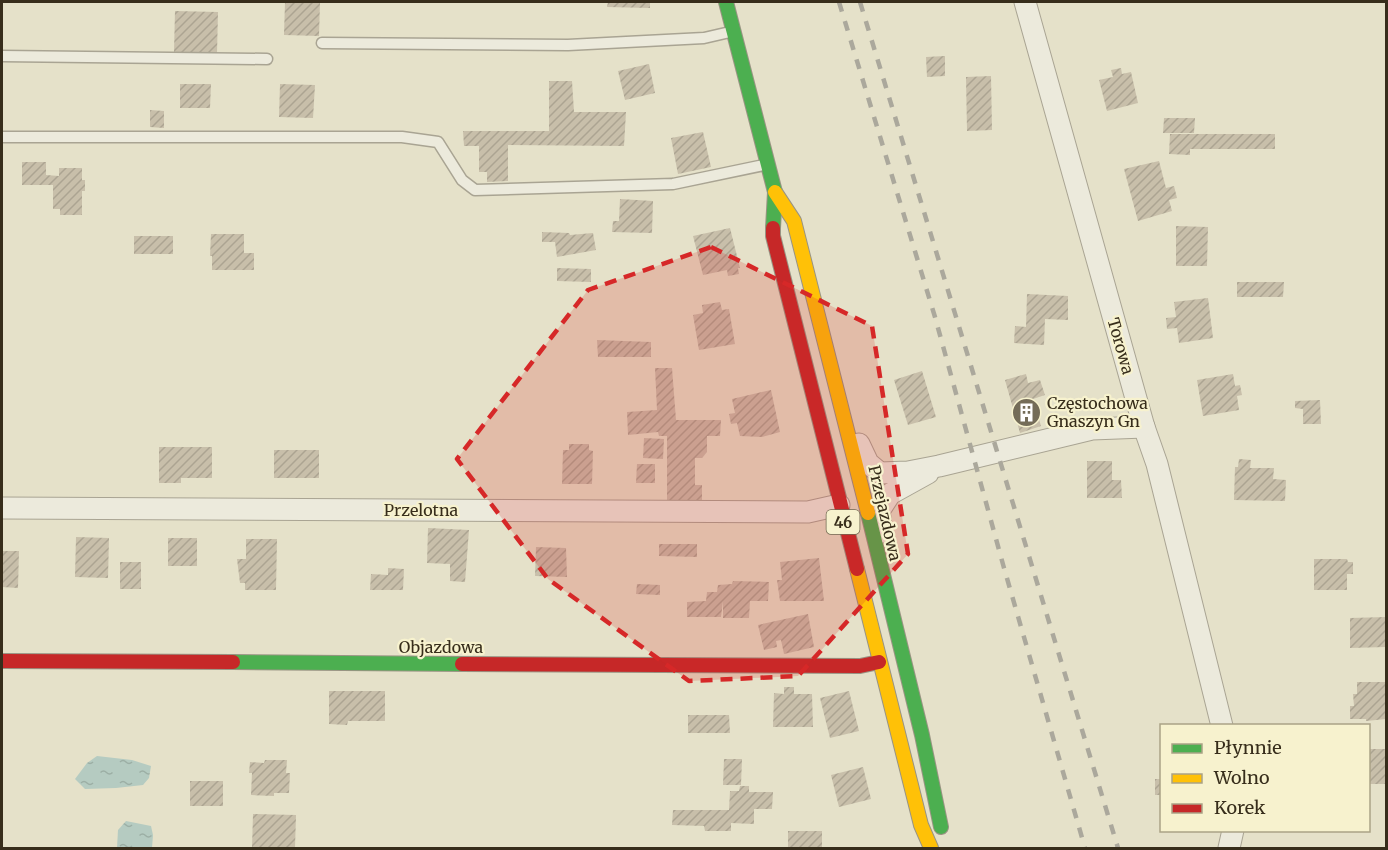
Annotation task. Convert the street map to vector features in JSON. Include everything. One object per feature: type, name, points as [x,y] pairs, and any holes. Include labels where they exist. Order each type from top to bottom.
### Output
[{"type":"main road","name":"Przejazdowa","points":[[726,2],[775,192],[773,236],[921,825],[932,849]]},
{"type":"main road","name":"Przejazdowa","points":[[775,192],[794,221],[862,487],[941,819],[942,849]]},
{"type":"main road","name":"Objazdowa","points":[[2,661],[860,666],[879,662]]},
{"type":"street","name":"Torowa","points":[[1025,2],[1144,427],[1157,464],[1222,724]]},
{"type":"street","points":[[807,273],[822,294],[860,450],[868,464],[880,473],[908,472],[939,466],[1092,429],[1144,427]]},
{"type":"street","points":[[921,735],[928,717],[893,585],[879,511],[890,494],[939,466]]},
{"type":"street","name":"Przelotna","points":[[2,508],[808,512],[839,505]]},
{"type":"street","points":[[1229,849],[1233,832]]},
{"type":"lane","points":[[322,43],[568,45],[704,38],[733,31]]},
{"type":"lane","points":[[2,56],[267,59]]},
{"type":"lane","points":[[2,137],[402,137],[438,142],[462,180],[475,190],[673,184],[768,164]]},
{"type":"highlighted area","points":[[711,247],[872,326],[908,554],[798,676],[689,681],[548,579],[457,459],[588,290]]},
{"type":"water","points":[[97,756],[132,760],[151,766],[149,778],[143,785],[85,789],[75,779],[87,763]]},
{"type":"water","points":[[126,821],[151,826],[152,848],[117,848],[118,830]]},
{"type":"building","points":[[285,2],[320,2],[319,36],[284,35]]},
{"type":"building","points":[[608,2],[650,2],[650,8],[607,7]]},
{"type":"building","points":[[175,11],[218,12],[217,53],[174,52]]},
{"type":"building","points":[[945,56],[945,76],[927,77],[926,57]]},
{"type":"building","points":[[649,64],[655,93],[625,100],[618,71]]},
{"type":"building","points":[[1121,68],[1122,74],[1131,72],[1138,103],[1107,111],[1099,80],[1113,77],[1111,70]]},
{"type":"building","points":[[991,76],[992,130],[967,131],[966,77]]},
{"type":"building","points":[[549,81],[572,81],[574,112],[626,112],[624,146],[508,145],[508,181],[487,182],[487,172],[479,172],[479,146],[464,146],[463,131],[549,131]]},
{"type":"building","points":[[180,84],[211,84],[210,108],[180,108]]},
{"type":"building","points":[[280,84],[315,85],[313,118],[279,117]]},
{"type":"building","points":[[150,110],[164,111],[164,128],[150,127]]},
{"type":"building","points":[[1164,118],[1195,118],[1194,133],[1163,133]]},
{"type":"building","points":[[703,132],[711,167],[678,174],[671,138]]},
{"type":"building","points":[[1170,134],[1275,134],[1275,149],[1190,149],[1190,155],[1169,154]]},
{"type":"building","points":[[1159,161],[1166,188],[1174,186],[1177,198],[1169,200],[1172,211],[1138,221],[1124,169]]},
{"type":"building","points":[[22,162],[46,162],[46,175],[59,176],[59,168],[82,168],[85,191],[82,191],[82,215],[60,215],[60,209],[53,209],[53,185],[22,185]]},
{"type":"building","points":[[620,199],[653,201],[652,233],[612,232],[613,221],[619,221]]},
{"type":"building","points":[[1176,226],[1208,227],[1207,266],[1176,266]]},
{"type":"building","points":[[730,228],[740,268],[738,268],[739,274],[728,276],[727,270],[703,275],[693,236]]},
{"type":"building","points":[[542,232],[569,233],[570,235],[593,233],[596,250],[557,257],[555,242],[542,242]]},
{"type":"building","points":[[211,234],[244,234],[244,253],[254,253],[254,270],[212,270]]},
{"type":"building","points":[[134,236],[173,236],[173,254],[134,254]]},
{"type":"building","points":[[557,268],[591,269],[591,282],[557,281]]},
{"type":"building","points":[[1237,282],[1284,282],[1283,297],[1237,297]]},
{"type":"building","points":[[1027,294],[1068,296],[1068,320],[1045,319],[1044,345],[1014,343],[1015,326],[1026,327]]},
{"type":"building","points":[[1208,298],[1213,338],[1179,343],[1177,328],[1167,329],[1166,318],[1176,317],[1174,302]]},
{"type":"building","points":[[720,302],[722,310],[729,309],[735,344],[699,350],[693,315],[703,313],[702,305]]},
{"type":"building","points":[[597,340],[651,342],[651,357],[598,357]]},
{"type":"building","points":[[655,368],[672,368],[676,420],[721,420],[720,436],[707,436],[707,452],[702,458],[695,458],[695,485],[702,485],[702,500],[667,500],[667,436],[659,436],[658,432],[628,435],[627,412],[657,410]]},
{"type":"building","points":[[922,371],[936,417],[908,425],[894,380]]},
{"type":"building","name":"Częstochowa Gnaszyn Gn","points":[[1026,374],[1028,383],[1040,380],[1045,395],[1033,399],[1041,426],[1020,433],[1005,380]]},
{"type":"building","points":[[1233,374],[1235,386],[1240,385],[1242,395],[1237,396],[1239,410],[1203,416],[1197,380]]},
{"type":"building","points":[[771,390],[780,432],[762,437],[740,436],[737,423],[731,424],[729,414],[735,413],[732,399]]},
{"type":"building","points":[[1320,400],[1321,424],[1303,424],[1303,409],[1295,408],[1295,401]]},
{"type":"building","points":[[644,438],[664,439],[663,459],[643,458]]},
{"type":"building","points":[[569,444],[589,444],[589,450],[593,451],[592,484],[562,484],[563,450],[569,450]]},
{"type":"building","points":[[159,447],[212,447],[212,478],[181,478],[181,483],[159,483]]},
{"type":"building","points":[[274,450],[319,450],[319,478],[274,478]]},
{"type":"building","points":[[1239,459],[1251,460],[1250,468],[1274,468],[1273,479],[1286,480],[1285,501],[1234,500],[1235,467],[1238,467]]},
{"type":"building","points":[[1087,461],[1112,461],[1112,480],[1121,480],[1122,498],[1087,498]]},
{"type":"building","points":[[637,464],[655,464],[655,483],[636,483]]},
{"type":"building","points":[[428,528],[469,530],[465,582],[450,581],[450,564],[427,563]]},
{"type":"building","points":[[76,537],[109,538],[108,578],[75,577]]},
{"type":"building","points":[[168,538],[197,538],[197,566],[168,566]]},
{"type":"building","points":[[246,539],[277,539],[276,590],[245,590],[245,583],[240,583],[237,559],[246,559]]},
{"type":"building","points":[[659,544],[697,544],[697,557],[659,556]]},
{"type":"building","points":[[536,547],[566,548],[567,577],[535,576]]},
{"type":"building","points":[[2,551],[19,551],[18,588],[2,587]]},
{"type":"building","points":[[819,558],[824,601],[780,601],[777,580],[782,580],[780,562]]},
{"type":"building","points":[[1314,559],[1347,559],[1348,562],[1353,562],[1353,574],[1347,574],[1347,590],[1314,590]]},
{"type":"building","points":[[120,562],[141,562],[141,589],[120,589]]},
{"type":"building","points":[[388,568],[404,569],[403,590],[370,590],[371,574],[388,575]]},
{"type":"building","points":[[733,581],[769,582],[768,601],[750,601],[749,618],[723,618],[723,601],[721,617],[687,617],[687,602],[706,601],[707,592],[717,592],[718,585],[732,584]]},
{"type":"building","points":[[637,584],[660,585],[660,595],[636,594]]},
{"type":"building","points":[[808,614],[814,647],[784,654],[781,640],[776,641],[777,647],[764,650],[758,625]]},
{"type":"building","points":[[1386,617],[1386,647],[1350,648],[1350,618]]},
{"type":"building","points":[[1357,682],[1386,682],[1386,719],[1366,721],[1366,719],[1350,719],[1350,706],[1354,706],[1353,694],[1357,694]]},
{"type":"building","points":[[784,687],[794,687],[794,694],[812,694],[813,727],[773,727],[774,693],[784,694]]},
{"type":"building","points":[[329,691],[385,691],[385,721],[348,721],[347,725],[329,724]]},
{"type":"building","points":[[849,691],[859,731],[830,738],[820,698]]},
{"type":"building","points":[[688,715],[729,715],[730,733],[688,733]]},
{"type":"building","points":[[1370,749],[1386,749],[1386,784],[1370,784]]},
{"type":"building","points":[[724,759],[742,759],[741,785],[723,785]]},
{"type":"building","points":[[265,760],[287,760],[286,773],[290,773],[289,793],[274,793],[274,796],[251,795],[250,762],[264,763]]},
{"type":"building","points":[[863,767],[871,799],[839,807],[831,775]]},
{"type":"building","points":[[1155,779],[1160,779],[1160,795],[1155,795]]},
{"type":"building","points":[[190,781],[223,781],[223,806],[190,806]]},
{"type":"building","points":[[740,786],[749,786],[749,792],[773,792],[772,809],[754,809],[754,824],[731,823],[731,831],[705,831],[704,826],[672,825],[673,810],[729,810],[730,791],[739,791]]},
{"type":"building","points":[[253,814],[296,815],[295,848],[252,848]]},
{"type":"building","points":[[788,831],[822,831],[822,848],[788,848]]},
{"type":"railway","points":[[839,2],[935,317],[1004,568],[1085,848]]},
{"type":"railway","points":[[860,2],[1118,848]]},
{"type":"traffic: fast","points":[[726,2],[775,192],[773,228]]},
{"type":"traffic: fast","points":[[868,513],[922,735],[941,827]]},
{"type":"traffic: fast","points":[[233,662],[462,664]]},
{"type":"traffic: slow","points":[[775,192],[794,221],[868,513]]},
{"type":"traffic: slow","points":[[857,569],[921,825],[931,848]]},
{"type":"traffic: jam","points":[[773,228],[773,236],[857,569]]},
{"type":"traffic: jam","points":[[2,661],[233,662]]},
{"type":"traffic: jam","points":[[462,664],[860,666],[879,662]]},
{"type":"place","name":"Częstochowa Gnaszyn Gn","points":[[1026,412]]}]
